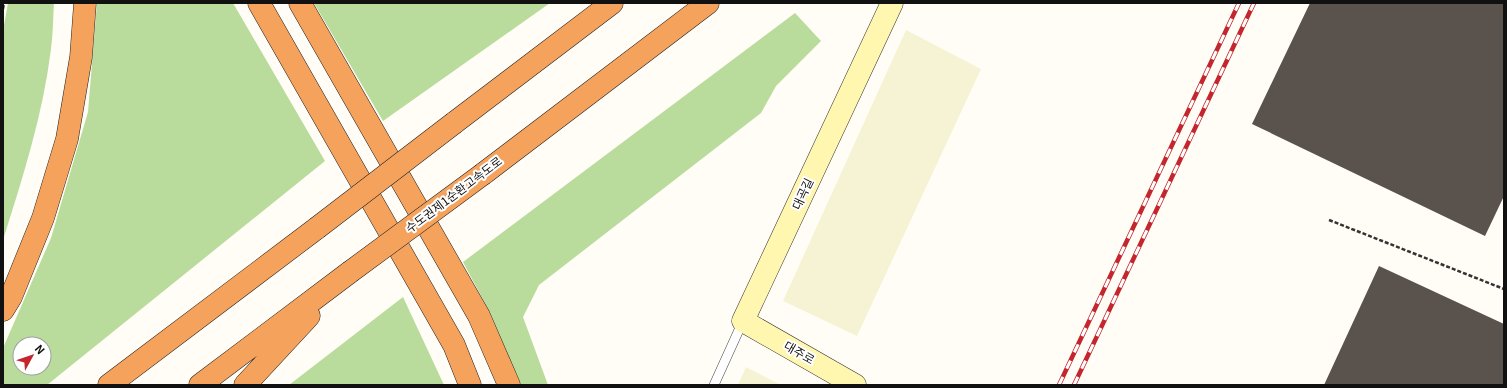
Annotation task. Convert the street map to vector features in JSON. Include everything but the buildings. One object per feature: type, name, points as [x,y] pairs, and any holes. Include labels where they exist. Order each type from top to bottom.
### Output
[{"type":"highway","points":[[3,310],[11,296],[43,218],[67,140],[81,58],[85,3]]},
{"type":"highway","points":[[259,3],[454,345],[470,385]]},
{"type":"highway","points":[[300,3],[479,316],[508,385]]},
{"type":"highway","points":[[109,385],[612,3]]},
{"type":"highway","name":"수도권제1순환고속도로","points":[[200,385],[483,174],[708,3]]},
{"type":"highway","points":[[245,385],[350,272]]},
{"type":"street","name":"대곡길","points":[[743,321],[892,3]]},
{"type":"street","name":"대주로","points":[[743,321],[856,385]]},
{"type":"lane","name":"대곡길","points":[[714,385],[743,321]]},
{"type":"path","points":[[3,9],[4,3]]},
{"type":"path","points":[[1328,220],[1504,289]]},
{"type":"shaded area","points":[[906,30],[981,69],[857,336],[783,301]]},
{"type":"shaded area","points":[[746,367],[781,385],[738,385]]},
{"type":"green space","points":[[8,3],[54,3],[51,49],[38,121],[3,240],[3,31]]},
{"type":"green space","points":[[97,3],[233,3],[325,161],[47,385],[3,385],[3,348],[51,238],[88,112]]},
{"type":"green space","points":[[314,3],[550,3],[383,121]]},
{"type":"green space","points":[[795,13],[821,41],[776,86],[761,113],[539,285],[523,317],[548,385],[521,385],[487,307],[463,262]]},
{"type":"green space","points":[[403,297],[444,385],[289,385]]},
{"type":"railway","points":[[1059,385],[1239,3]]},
{"type":"railway","points":[[1074,385],[1254,3]]}]
